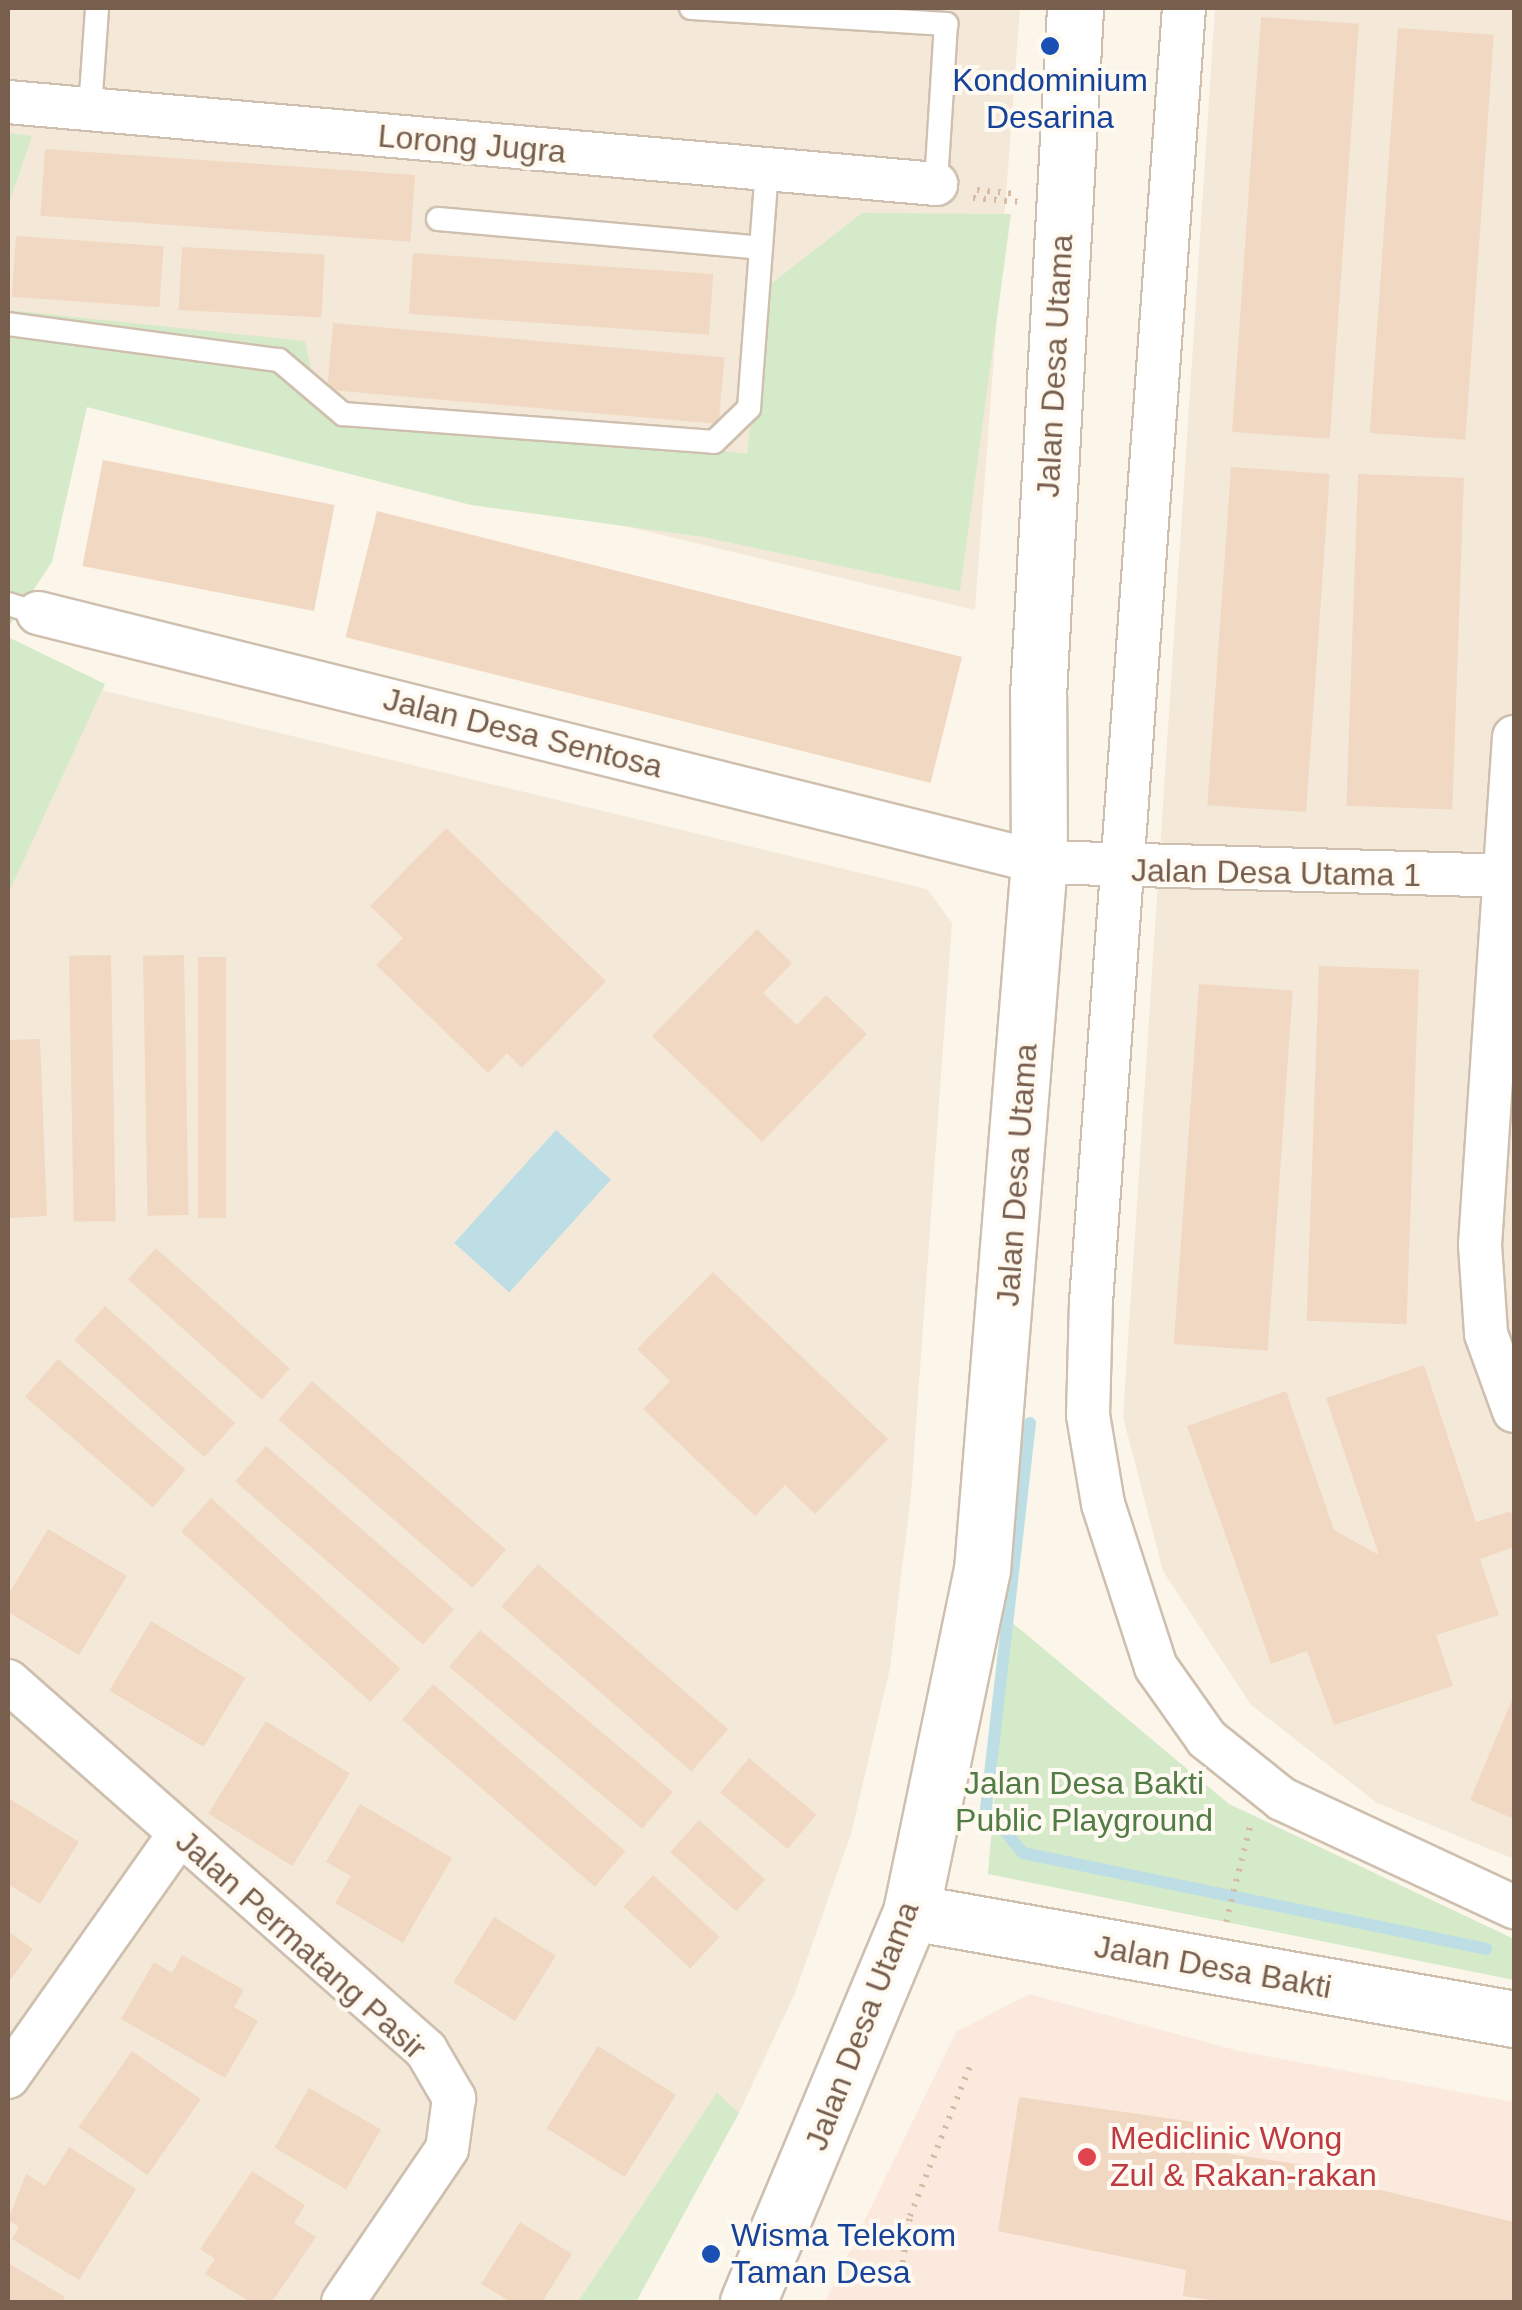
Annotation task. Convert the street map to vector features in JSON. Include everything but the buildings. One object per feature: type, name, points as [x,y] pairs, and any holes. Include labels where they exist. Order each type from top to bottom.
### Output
[{"type":"street","name":"Jalan Desa Utama","points":[[748,2302],[911,1912],[982,1570],[1039,862],[1063,202],[1076,8]]},
{"type":"street","points":[[1184,8],[1088,1415],[1103,1504],[1156,1667],[1208,1739],[1282,1799],[1514,1906]]},
{"type":"street","name":"Lorong Jugra","points":[[8,102],[936,184]]},
{"type":"street","name":"Jalan Desa Sentosa","points":[[23,608],[1039,862]]},
{"type":"street","points":[[1514,737],[1510,877],[1480,1244],[1486,1334],[1514,1411]]},
{"type":"street","name":"Jalan Desa Utama 1","points":[[1039,862],[1127,871],[1510,877]]},
{"type":"street","name":"Jalan Permatang Pasir","points":[[8,1680],[178,1836],[426,2050],[454,2098],[447,2149],[343,2302]]},
{"type":"street","points":[[8,2078],[178,1836]]},
{"type":"street","name":"Jalan Desa Bakti","points":[[911,1912],[1514,2019]]},
{"type":"lane","points":[[90,109],[97,8]]},
{"type":"lane","points":[[691,8],[948,16],[936,184]]},
{"type":"lane","points":[[8,324],[279,360],[343,414],[707,443],[749,408],[767,171]]},
{"type":"lane","points":[[438,219],[761,248]]},
{"type":"path","points":[[936,184],[1000,202],[1063,202]]},
{"type":"path","points":[[1227,1916],[1237,1877]]},
{"type":"path","points":[[901,2273],[910,2216],[972,2061]]},
{"type":"shaded area","points":[[8,8],[1020,8],[975,610],[8,378]]},
{"type":"shaded area","points":[[1215,8],[1514,8],[1514,1859],[1377,1803],[1251,1705],[1163,1571],[1123,1417]]},
{"type":"shaded area","points":[[101,690],[927,889],[952,923],[911,1495],[890,1668],[851,1834],[795,1993],[739,2113],[605,2302],[8,2302],[8,892]]},
{"type":"shaded area","points":[[1029,1994],[1239,2051],[1514,2102],[1514,2302],[825,2302],[956,2032]]},
{"type":"green space","points":[[8,133],[32,136],[8,206]]},
{"type":"green space","points":[[862,213],[1011,214],[960,591],[703,537],[471,505],[87,407],[52,562],[8,628],[8,310],[305,341],[317,398],[747,454],[767,287]]},
{"type":"green space","points":[[8,637],[105,684],[8,894]]},
{"type":"green space","name":"Jalan Desa Bakti Public Playground","points":[[1009,1620],[1229,1804],[1514,1939],[1514,1980],[988,1874]]},
{"type":"green space","points":[[717,2093],[739,2113],[636,2302],[578,2302]]},
{"type":"water","points":[[556,1130],[611,1180],[509,1292],[454,1243]]},
{"type":"waterway","points":[[1030,1423],[986,1808],[1023,1853],[1486,1949]]},
{"type":"place","name":"Kondominium Desarina","points":[[1050,46]]},
{"type":"place","name":"Mediclinic Wong Zul & Rakan-rakan","points":[[1087,2157]]},
{"type":"place","name":"Wisma Telekom Taman Desa","points":[[711,2254]]}]
